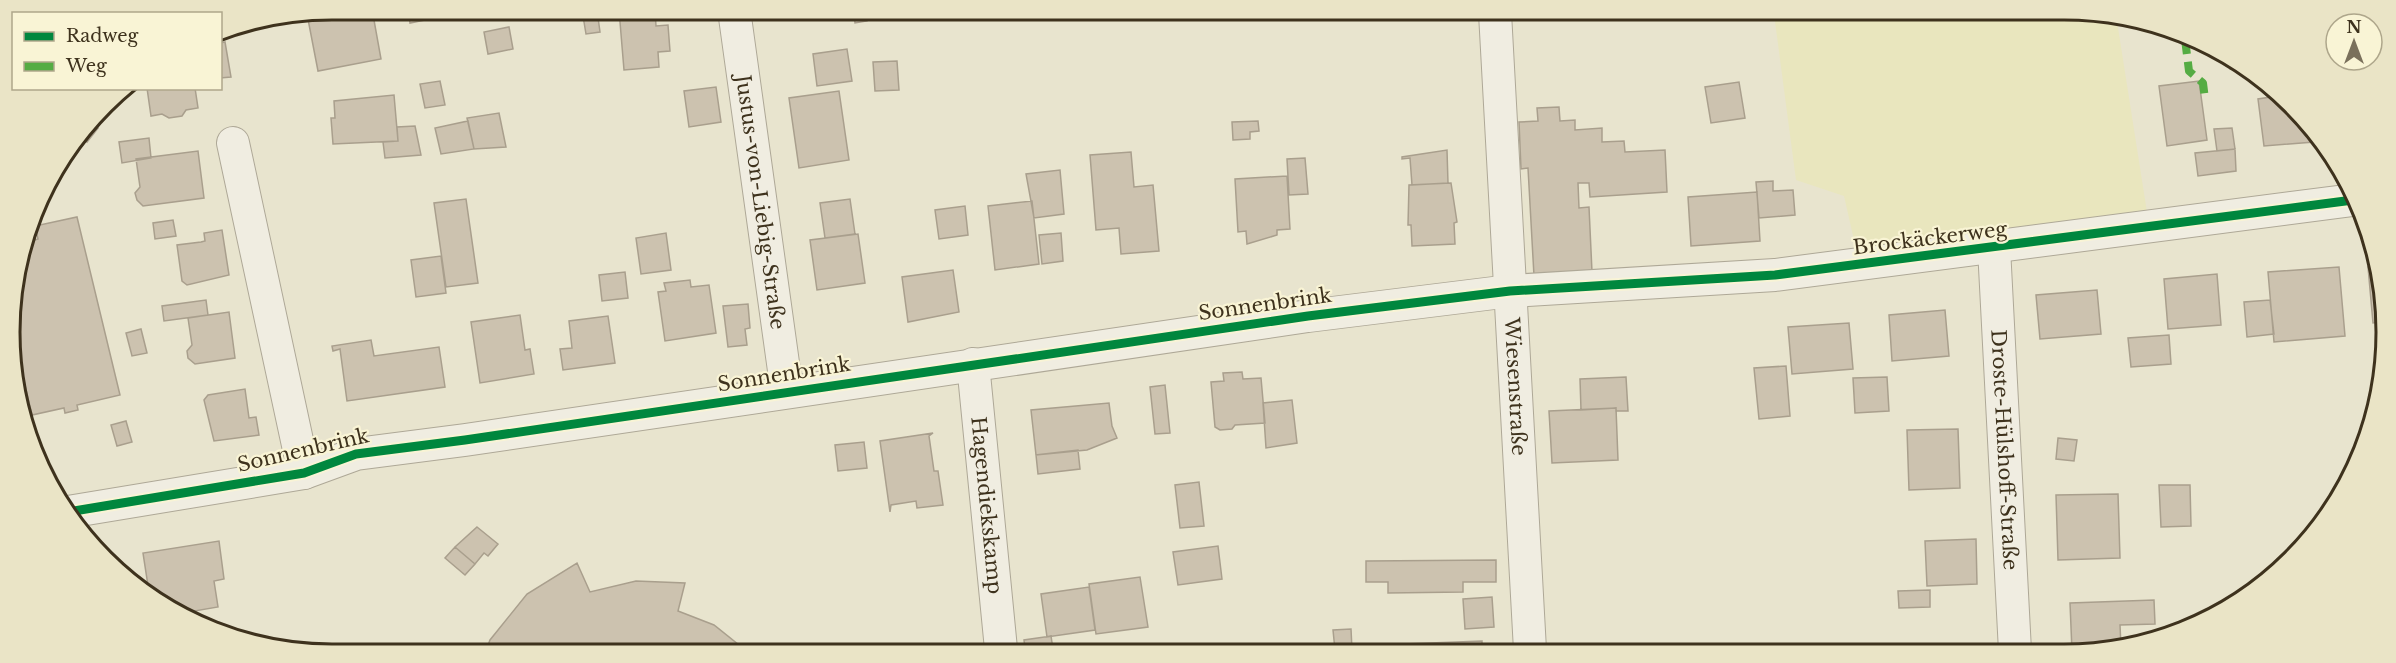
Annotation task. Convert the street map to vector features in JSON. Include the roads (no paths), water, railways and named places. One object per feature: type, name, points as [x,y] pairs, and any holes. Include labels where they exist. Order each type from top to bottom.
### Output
[{"type":"street","name":"Justus-von-Liebig-Straße","points":[[735,20],[787,392]]},
{"type":"street","name":"Wiesenstraße","points":[[1495,20],[1530,644]]},
{"type":"street","name":"Sonnenbrink","points":[[233,143],[304,473]]},
{"type":"street","name":"Brockäckerweg","points":[[1510,291],[1775,275],[2347,201]]},
{"type":"street","name":"Droste-Hülshoff-Straße","points":[[1994,248],[2015,644]]},
{"type":"street","name":"Sonnenbrink","points":[[76,511],[304,473],[356,454],[465,440],[973,364],[1510,291]]},
{"type":"street","name":"Hagendiekskamp","points":[[973,364],[1001,644]]}]
